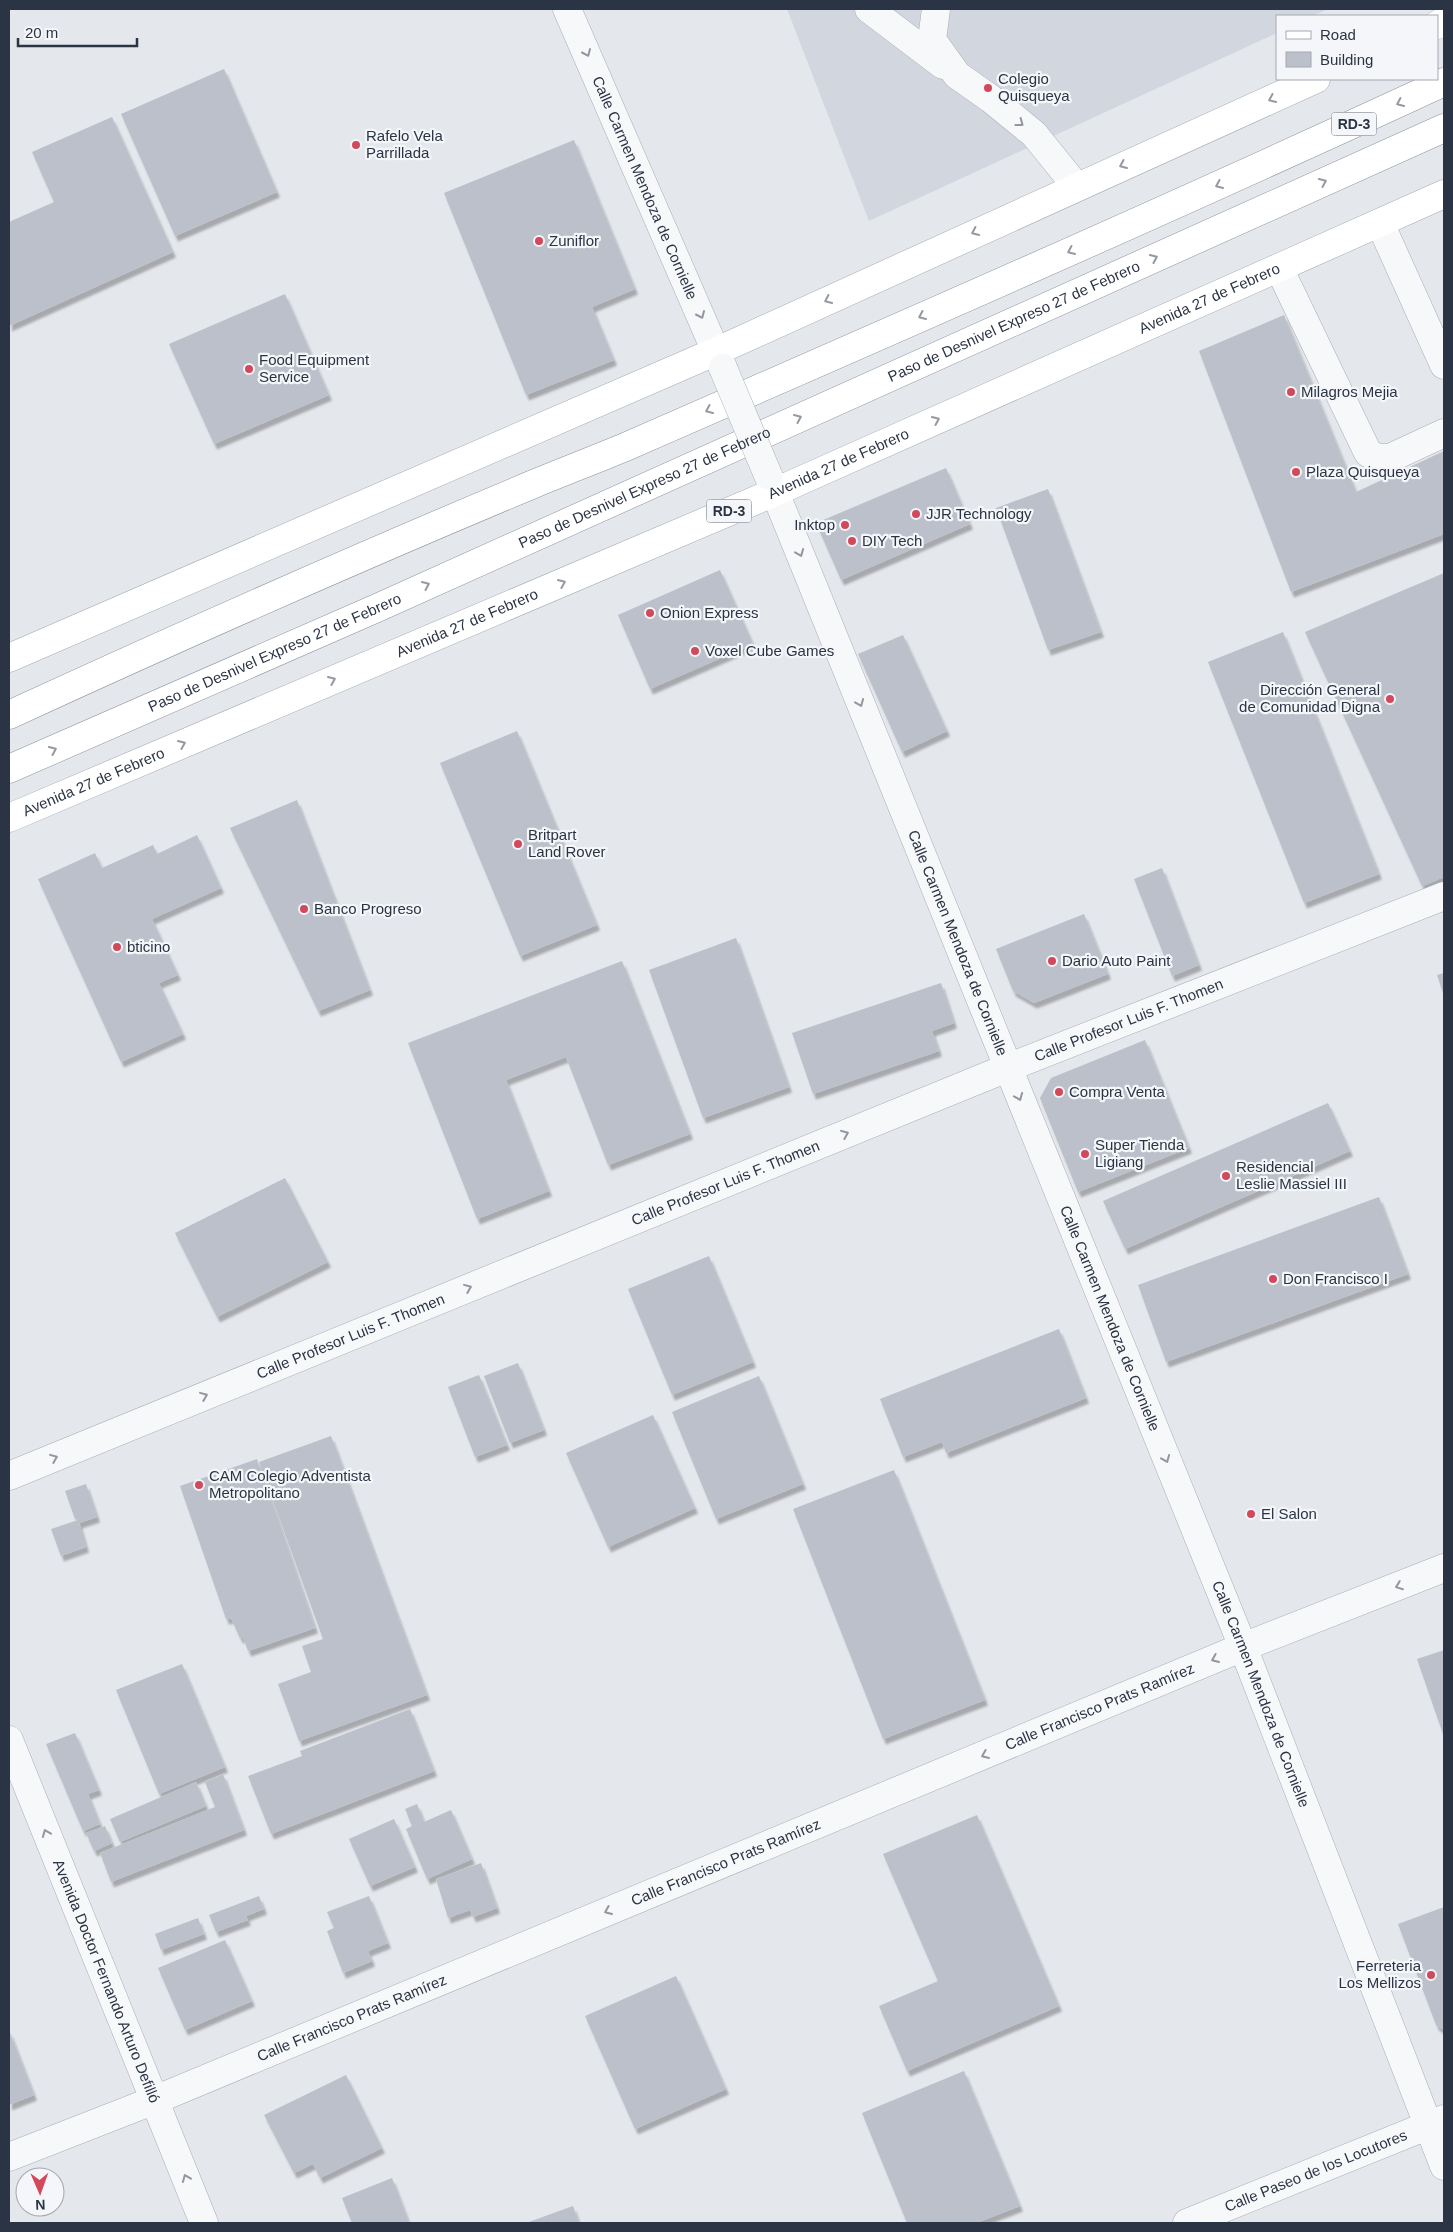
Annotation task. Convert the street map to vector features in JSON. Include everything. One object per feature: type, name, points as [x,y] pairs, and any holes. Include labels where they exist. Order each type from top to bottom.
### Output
[{"type":"main road","points":[[9,658],[720,359],[1076,186],[1314,80]]},
{"type":"main road","name":"RD-3","points":[[9,715],[182,636],[527,487],[618,450],[1264,166],[1444,82]]},
{"type":"main road","name":"Paso de Desnivel Expreso 27 de Febrero","points":[[9,769],[377,608],[1444,128]]},
{"type":"main road","name":"Avenida 27 de Febrero","points":[[9,818],[772,483],[1279,268],[1444,194]]},
{"type":"street","name":"Calle Carmen Mendoza de Cornielle","points":[[567,9],[772,483],[1007,1068],[1436,2123],[1444,2166]]},
{"type":"street","points":[[869,9],[991,99],[1034,134],[1076,186]]},
{"type":"street","points":[[936,9],[932,40],[957,75]]},
{"type":"street","points":[[1380,223],[1444,365]]},
{"type":"street","points":[[1279,268],[1368,453],[1378,458],[1390,458],[1444,433]]},
{"type":"street","name":"Calle Profesor Luis F. Thomen","points":[[9,1476],[1007,1068],[1444,896]]},
{"type":"street","name":"Calle Francisco Prats Ramírez","points":[[9,2157],[154,2100],[1243,1647],[1444,1568]]},
{"type":"street","name":"Avenida Doctor Fernando Arturo Defilló","points":[[9,1740],[204,2223]]},
{"type":"street","name":"Calle Paseo de los Locutores","points":[[1187,2223],[1436,2123]]},
{"type":"shaded area","name":"Colegio Quisqueya","points":[[787,9],[1328,9],[1314,15],[1276,15],[1276,33],[869,221]]},
{"type":"building","points":[[224,69],[277,192],[175,236],[121,114]]},
{"type":"building","points":[[112,117],[173,252],[9,326],[9,222],[54,202],[32,152]]},
{"type":"building","name":"Zuniflor","points":[[574,140],[635,289],[592,307],[614,360],[526,395],[444,193]]},
{"type":"building","name":"Food Equipment Service","points":[[285,294],[329,395],[214,444],[169,344]]},
{"type":"building","name":"Plaza Quisqueya","points":[[1284,315],[1356,492],[1444,451],[1444,534],[1291,592],[1199,351]]},
{"type":"building","name":"JJR Technology","points":[[946,468],[970,524],[841,580],[816,523]]},
{"type":"building","points":[[1048,489],[1101,632],[1048,650],[996,508]]},
{"type":"building","points":[[720,570],[753,644],[650,689],[618,615]]},
{"type":"building","name":"Dirección General de Comunidad Digna","points":[[1444,573],[1444,877],[1422,886],[1305,632]]},
{"type":"building","points":[[1283,632],[1379,874],[1304,903],[1208,662]]},
{"type":"building","points":[[903,635],[947,731],[902,752],[858,654]]},
{"type":"building","name":"Britpart Land Rover","points":[[517,731],[597,925],[520,956],[440,763]]},
{"type":"building","name":"Banco Progreso","points":[[297,800],[370,990],[318,1011],[230,828]]},
{"type":"building","name":"bticino","points":[[197,835],[221,888],[152,919],[178,975],[159,983],[183,1034],[121,1062],[38,879],[95,853],[102,868],[153,845],[157,854]]},
{"type":"building","points":[[1162,868],[1199,965],[1172,976],[1134,879]]},
{"type":"building","name":"Dario Auto Paint","points":[[1084,914],[1108,974],[1034,1003],[1013,991],[996,949]]},
{"type":"building","points":[[736,938],[789,1087],[703,1118],[649,970]]},
{"type":"building","points":[[622,961],[690,1134],[608,1165],[566,1057],[506,1080],[549,1191],[477,1219],[408,1043]]},
{"type":"building","points":[[1444,973],[1444,996],[1437,975]]},
{"type":"building","points":[[941,983],[954,1023],[932,1031],[939,1051],[813,1094],[792,1033]]},
{"type":"building","points":[[1145,1040],[1189,1148],[1078,1192],[1040,1098],[1051,1078]]},
{"type":"building","name":"Residencial Leslie Massiel III","points":[[1328,1103],[1350,1151],[1125,1249],[1103,1201]]},
{"type":"building","points":[[285,1178],[328,1262],[217,1317],[175,1233]]},
{"type":"building","name":"Don Francisco I","points":[[1379,1197],[1408,1274],[1166,1362],[1138,1285]]},
{"type":"building","points":[[709,1256],[753,1362],[672,1395],[628,1289]]},
{"type":"building","points":[[1059,1329],[1086,1398],[946,1453],[942,1442],[903,1457],[880,1399]]},
{"type":"building","points":[[518,1363],[544,1430],[510,1443],[484,1376]]},
{"type":"building","points":[[479,1375],[507,1445],[475,1457],[448,1387]]},
{"type":"building","points":[[759,1376],[803,1484],[716,1519],[672,1412]]},
{"type":"building","points":[[653,1415],[695,1508],[608,1547],[566,1453]]},
{"type":"building","points":[[331,1436],[427,1695],[299,1741],[278,1684],[311,1672],[302,1646],[323,1639],[259,1462]]},
{"type":"building","points":[[257,1459],[315,1628],[248,1651],[243,1637],[240,1638],[231,1618],[226,1619],[180,1486]]},
{"type":"building","points":[[894,1470],[985,1700],[883,1739],[793,1509]]},
{"type":"building","points":[[86,1484],[97,1517],[79,1523],[86,1547],[61,1556],[51,1529],[78,1520],[75,1519],[65,1491]]},
{"type":"building","points":[[1444,1650],[1444,1737],[1417,1659]]},
{"type":"building","points":[[182,1664],[225,1767],[159,1794],[116,1690]]},
{"type":"building","points":[[410,1709],[434,1771],[271,1834],[248,1776],[302,1756],[300,1751]]},
{"type":"building","points":[[75,1733],[99,1790],[88,1794],[100,1824],[83,1831],[46,1744]]},
{"type":"building","points":[[223,1774],[244,1830],[111,1882],[100,1853],[215,1807],[205,1782]]},
{"type":"building","points":[[196,1782],[206,1806],[120,1842],[110,1819]]},
{"type":"building","points":[[417,1804],[424,1822],[451,1810],[472,1859],[427,1879],[406,1829],[412,1826],[405,1809]]},
{"type":"building","points":[[977,1815],[1059,2006],[907,2071],[879,2006],[938,1981],[883,1854]]},
{"type":"building","points":[[394,1819],[415,1867],[370,1886],[349,1839]]},
{"type":"building","points":[[105,1826],[112,1843],[94,1851],[86,1833]]},
{"type":"building","points":[[481,1863],[497,1908],[473,1917],[470,1910],[448,1918],[436,1879]]},
{"type":"building","points":[[259,1896],[264,1909],[246,1916],[248,1920],[216,1932],[209,1915]]},
{"type":"building","points":[[369,1896],[388,1943],[368,1951],[372,1961],[343,1973],[327,1931],[334,1928],[327,1912]]},
{"type":"building","name":"Ferreteria Los Mellizos","points":[[1444,1907],[1444,2030],[1436,2025],[1398,1924]]},
{"type":"building","points":[[198,1918],[204,1934],[161,1950],[155,1934]]},
{"type":"building","points":[[225,1940],[252,2001],[185,2030],[158,1968]]},
{"type":"building","points":[[676,1976],[726,2089],[635,2129],[585,2016]]},
{"type":"building","points":[[9,2030],[34,2095],[9,2105]]},
{"type":"building","points":[[964,2071],[1020,2206],[976,2223],[907,2223],[862,2113]]},
{"type":"building","points":[[346,2075],[382,2148],[320,2178],[313,2164],[294,2173],[264,2115]]},
{"type":"building","points":[[392,2178],[409,2223],[352,2223],[342,2198]]},
{"type":"building","points":[[573,2206],[579,2223],[526,2223]]},
{"type":"place","name":"Colegio Quisqueya","points":[[988,88]]},
{"type":"place","name":"Rafelo Vela Parrillada","points":[[356,145]]},
{"type":"place","name":"Zuniflor","points":[[539,241]]},
{"type":"place","name":"Food Equipment Service","points":[[249,369]]},
{"type":"place","name":"Milagros Mejia","points":[[1291,392]]},
{"type":"place","name":"Plaza Quisqueya","points":[[1296,472]]},
{"type":"place","name":"JJR Technology","points":[[916,514]]},
{"type":"place","name":"Inktop","points":[[845,525]]},
{"type":"place","name":"DIY Tech","points":[[852,541]]},
{"type":"place","name":"Onion Express","points":[[650,613]]},
{"type":"place","name":"Voxel Cube Games","points":[[695,651]]},
{"type":"place","name":"Dirección General de Comunidad Digna","points":[[1390,699]]},
{"type":"place","name":"Britpart Land Rover","points":[[518,844]]},
{"type":"place","name":"Banco Progreso","points":[[304,909]]},
{"type":"place","name":"bticino","points":[[117,947]]},
{"type":"place","name":"Dario Auto Paint","points":[[1052,961]]},
{"type":"place","name":"Compra Venta","points":[[1059,1092]]},
{"type":"place","name":"Super Tienda Ligiang","points":[[1085,1154]]},
{"type":"place","name":"Residencial Leslie Massiel III","points":[[1226,1176]]},
{"type":"place","name":"Don Francisco I","points":[[1273,1279]]},
{"type":"place","name":"CAM Colegio Adventista Metropolitano","points":[[199,1485]]},
{"type":"place","name":"El Salon","points":[[1251,1514]]},
{"type":"place","name":"Ferreteria Los Mellizos","points":[[1431,1975]]}]
